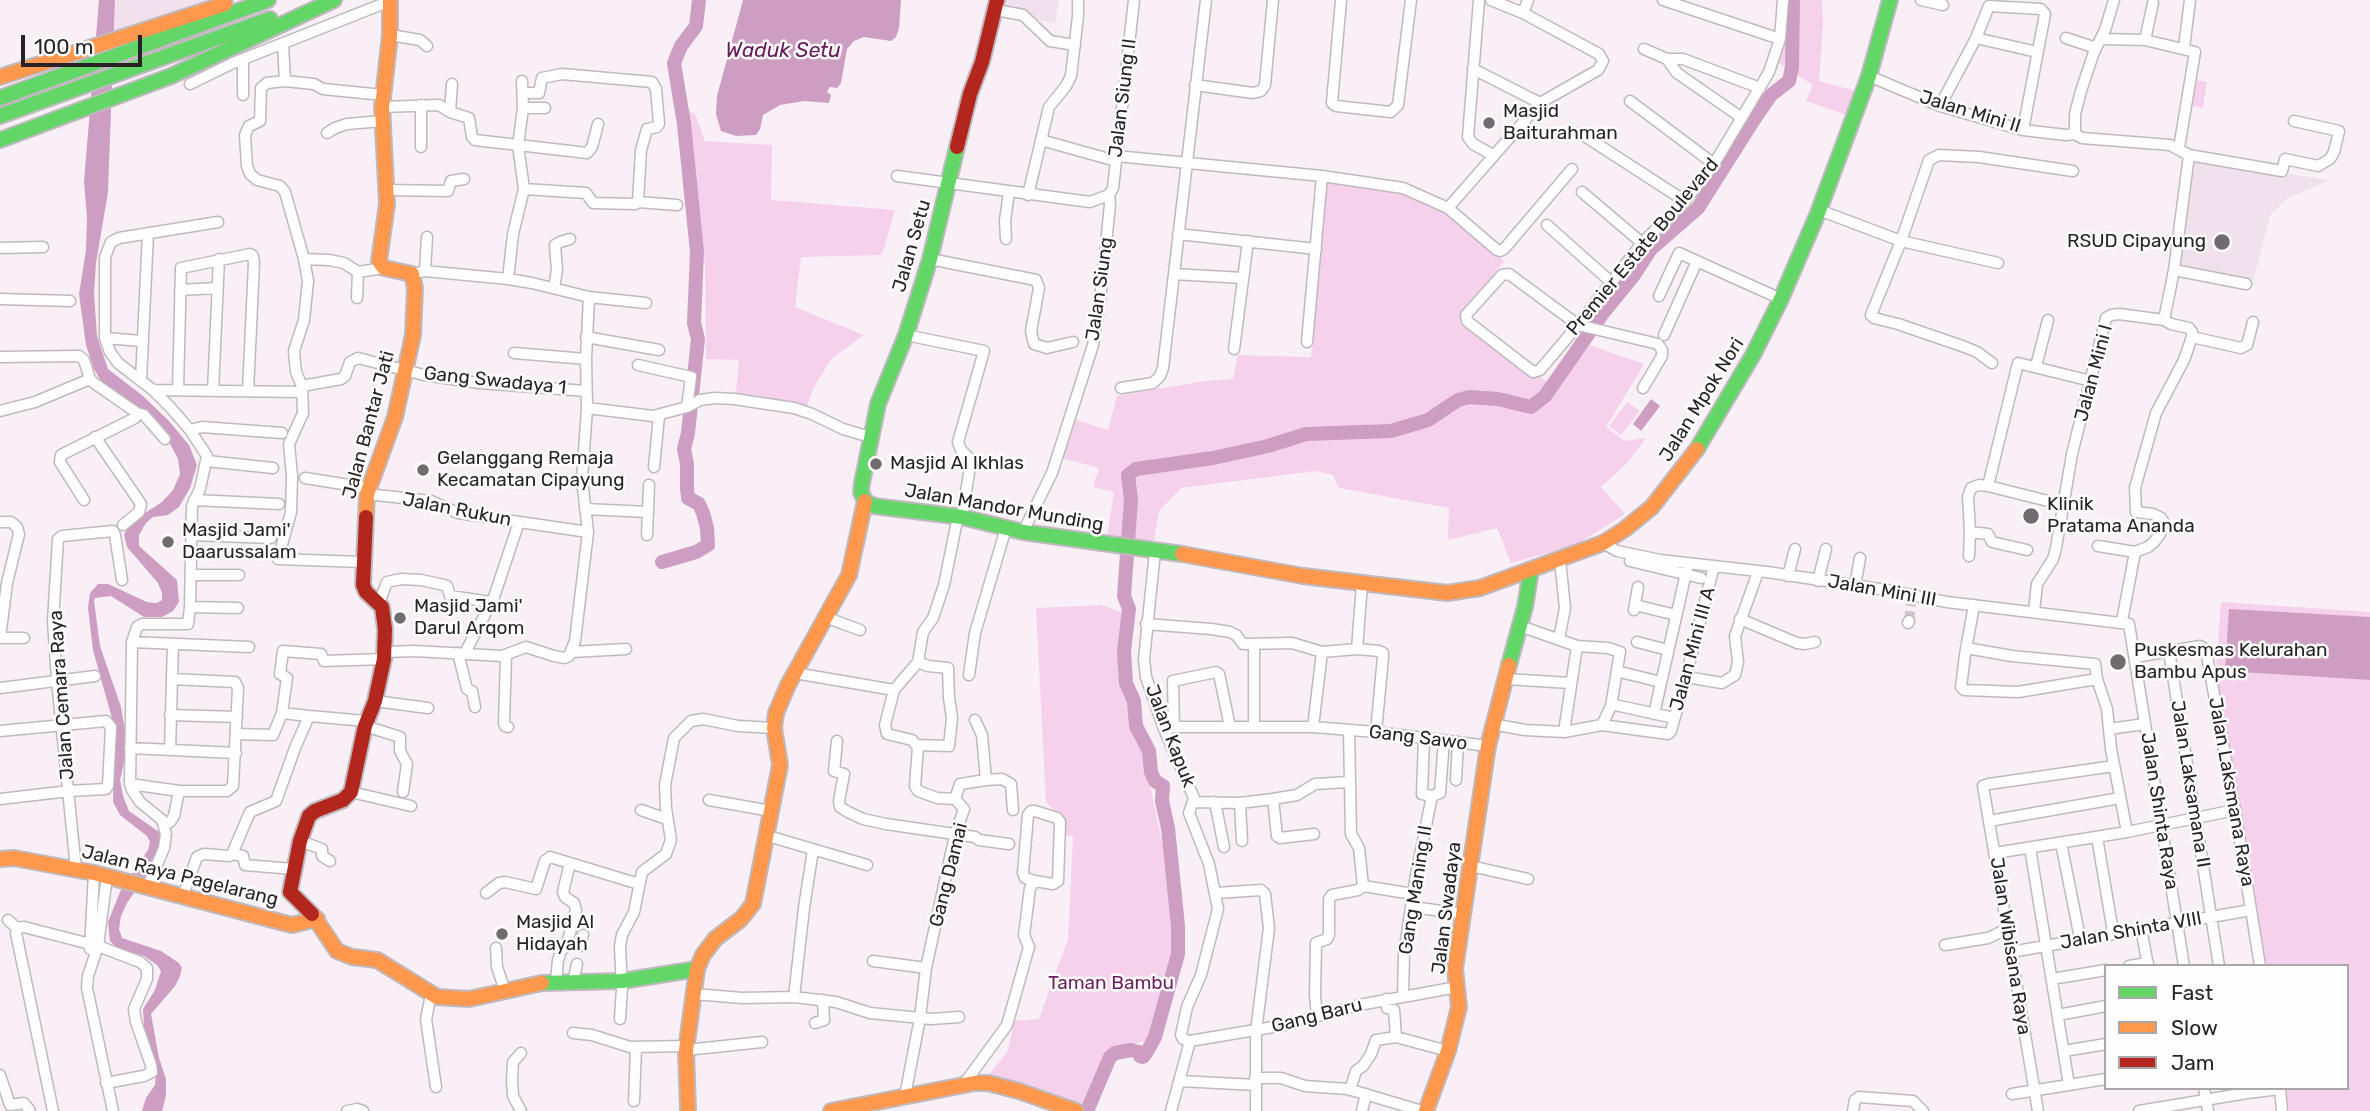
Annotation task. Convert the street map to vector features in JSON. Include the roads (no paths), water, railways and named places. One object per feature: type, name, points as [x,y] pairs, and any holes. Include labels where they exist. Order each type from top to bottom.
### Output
[{"type":"main road","points":[[0,77],[141,30],[246,0]]},
{"type":"main road","points":[[4,96],[268,0]]},
{"type":"main road","points":[[7,114],[322,0]]},
{"type":"main road","points":[[0,139],[215,57],[334,0]]},
{"type":"main road","points":[[390,0],[390,35],[383,107],[387,190],[379,261],[384,268],[419,273]]},
{"type":"main road","name":"Jalan Mpok Nori","points":[[1137,550],[1195,556],[1362,584],[1454,593],[1479,588],[1560,560],[1604,543],[1625,529],[1652,507],[1698,449],[1749,364],[1782,299],[1869,76],[1890,0]]},
{"type":"main road","name":"Jalan Setu","points":[[774,728],[776,713],[795,673],[850,570],[865,501],[861,490],[878,404],[906,335],[930,259],[970,94],[982,62],[996,5]]},
{"type":"main road","name":"Jalan Bantar Jati","points":[[351,792],[384,656],[383,613],[379,603],[363,589],[367,491],[395,417],[414,325],[415,288],[419,273]]},
{"type":"main road","name":"Jalan Mandor Munding","points":[[865,501],[874,506],[960,516],[1023,532],[1137,550]]},
{"type":"main road","name":"Jalan Swadaya","points":[[1424,1111],[1448,1051],[1459,1007],[1455,969],[1488,746],[1520,626],[1531,570]]},
{"type":"main road","points":[[688,1111],[686,1048],[697,969],[715,939],[745,915],[752,904],[768,836],[780,765],[774,728]]},
{"type":"main road","points":[[351,792],[343,800],[309,816],[300,841],[290,892],[317,919],[337,951],[352,957],[377,960],[431,996],[462,999],[526,985],[622,981],[697,969]]},
{"type":"main road","name":"Jalan Raya Pagelarang","points":[[0,859],[14,858],[108,876],[292,925],[317,919]]},
{"type":"main road","points":[[831,1111],[964,1084],[988,1083],[1076,1111]]},
{"type":"street","points":[[190,84],[243,58],[390,0]]},
{"type":"street","points":[[1028,195],[1049,107],[1069,81],[1078,0]]},
{"type":"street","name":"Jalan Siung II","points":[[1109,195],[1113,188],[1134,0]]},
{"type":"street","points":[[1121,388],[1153,383],[1160,376],[1206,0]]},
{"type":"street","points":[[1195,85],[1253,93],[1261,91],[1265,85],[1273,0]]},
{"type":"street","points":[[1340,0],[1332,103],[1336,106],[1391,112],[1398,106],[1411,0]]},
{"type":"street","points":[[1479,0],[1468,137],[1472,143],[1493,155]]},
{"type":"street","points":[[1448,208],[1539,103],[1598,70],[1603,61],[1599,54],[1523,13],[1491,0]]},
{"type":"street","points":[[1523,13],[1528,0]]},
{"type":"street","points":[[1662,0],[1780,39]]},
{"type":"street","name":"Premier Estate Boulevard","points":[[1582,326],[1507,274],[1502,275],[1466,318],[1533,372],[1582,326],[1611,282],[1642,243],[1685,201],[1714,164],[1769,72],[1780,39],[1783,0]]},
{"type":"street","points":[[1921,0],[1943,5]]},
{"type":"street","points":[[2114,0],[2077,104],[2075,134],[2082,138],[2165,144],[2179,148],[2189,155],[2282,171],[2285,159],[2318,166],[2330,159],[2339,131],[2294,121]]},
{"type":"street","points":[[2184,48],[2190,0]]},
{"type":"street","points":[[2146,40],[2153,3]]},
{"type":"street","points":[[996,5],[1023,15],[1050,41],[1075,45]]},
{"type":"street","points":[[1940,106],[1991,5],[2041,9],[2045,14],[2023,130]]},
{"type":"street","points":[[390,35],[420,40],[427,46]]},
{"type":"street","points":[[1976,38],[2037,51]]},
{"type":"street","points":[[2066,38],[2099,43],[2146,40],[2195,52],[2179,148]]},
{"type":"street","points":[[284,44],[285,81]]},
{"type":"street","points":[[1644,49],[1667,60],[1677,73],[1742,118]]},
{"type":"street","points":[[243,58],[243,95]]},
{"type":"street","points":[[1667,60],[1683,59],[1760,88]]},
{"type":"street","points":[[1473,69],[1539,103]]},
{"type":"street","points":[[523,93],[539,93],[542,78],[562,74],[653,82],[659,124],[647,129],[641,150],[638,202]]},
{"type":"street","name":"Jalan Mini II","points":[[1869,76],[1940,106],[2023,130],[2075,134]]},
{"type":"street","points":[[363,562],[279,560],[291,512],[289,444],[303,412],[294,351],[302,330],[308,281],[283,189],[253,178],[247,166],[246,131],[261,119],[262,86],[270,82],[285,81],[314,84],[383,107],[439,105],[469,118],[472,137],[475,140],[518,146],[587,153],[592,146],[598,124]]},
{"type":"street","points":[[508,279],[513,234],[524,189],[518,146],[523,108],[522,81]]},
{"type":"street","points":[[450,112],[452,84]]},
{"type":"street","points":[[1630,101],[1714,164]]},
{"type":"street","points":[[421,105],[421,147]]},
{"type":"street","points":[[327,133],[383,107]]},
{"type":"street","points":[[523,108],[545,108]]},
{"type":"street","points":[[1580,133],[1685,201]]},
{"type":"street","points":[[1041,140],[1116,158],[1186,162],[1322,176],[1403,188],[1448,208],[1497,250],[1503,250],[1572,169]]},
{"type":"street","points":[[2098,546],[2135,552],[2154,542],[2162,527],[2161,517],[2136,512],[2135,488],[2159,404],[2184,360],[2192,337],[2189,328],[2164,320],[2174,270],[2189,155]]},
{"type":"street","points":[[1992,363],[1965,347],[1872,317],[1871,313],[1900,243],[1929,160],[1935,156],[1979,157],[2073,171]]},
{"type":"street","points":[[897,176],[1090,202],[1109,195]]},
{"type":"street","points":[[1307,342],[1322,176]]},
{"type":"street","points":[[387,190],[448,191],[451,181],[464,179]]},
{"type":"street","points":[[524,189],[586,192],[593,203],[677,205]]},
{"type":"street","points":[[1006,239],[1005,221],[1009,192]]},
{"type":"street","points":[[1582,192],[1642,243]]},
{"type":"street","name":"Jalan Siung","points":[[1023,532],[1052,473],[1091,354],[1100,300],[1109,195]]},
{"type":"street","points":[[1818,212],[1900,243],[1998,263]]},
{"type":"street","points":[[170,750],[172,679],[177,644],[188,624],[190,607],[192,506],[207,461],[204,450],[190,430],[153,390],[114,358],[105,338],[105,268],[108,246],[114,239],[218,222]]},
{"type":"street","points":[[1547,225],[1611,282]]},
{"type":"street","points":[[141,380],[148,233]]},
{"type":"street","points":[[1178,234],[1316,249]]},
{"type":"street","points":[[427,237],[419,273],[508,279],[589,297],[646,303]]},
{"type":"street","points":[[554,288],[557,270],[555,245],[570,239]]},
{"type":"street","points":[[1234,349],[1248,241]]},
{"type":"street","points":[[0,248],[43,247]]},
{"type":"street","points":[[1658,296],[1679,253],[1782,299]]},
{"type":"street","points":[[178,390],[181,268],[250,254],[254,263],[248,391]]},
{"type":"street","points":[[213,391],[219,259]]},
{"type":"street","points":[[304,259],[344,263],[358,272],[384,268]]},
{"type":"street","points":[[930,259],[1036,280],[1039,288],[1031,331],[1034,344],[1047,348],[1073,342]]},
{"type":"street","points":[[1664,335],[1697,261]]},
{"type":"street","points":[[2174,270],[2246,284]]},
{"type":"street","points":[[357,298],[358,272]]},
{"type":"street","points":[[1174,274],[1243,278]]},
{"type":"street","points":[[180,290],[217,288]]},
{"type":"street","points":[[237,734],[273,736],[282,713],[287,678],[280,674],[283,651],[321,654],[324,661],[462,653],[506,656],[526,646],[564,658],[569,656],[572,652],[587,557],[588,532],[582,480],[587,408],[586,337],[589,297]]},
{"type":"street","points":[[0,299],[70,301]]},
{"type":"street","name":"Jalan Mini I","points":[[2034,611],[2041,575],[2053,559],[2056,548],[2072,454],[2106,318],[2119,314],[2164,320]]},
{"type":"street","points":[[2036,366],[2048,320]]},
{"type":"street","points":[[2192,337],[2243,347],[2247,343],[2253,322]]},
{"type":"street","points":[[1582,326],[1658,344],[1662,356],[1643,388]]},
{"type":"street","points":[[906,335],[984,351],[958,442],[969,458],[971,467],[944,585],[933,618],[923,632],[918,662],[894,690],[885,725],[886,732],[912,740],[917,745],[948,746],[952,718],[948,698],[948,668],[918,662]]},
{"type":"street","points":[[586,337],[659,350]]},
{"type":"street","points":[[105,338],[142,341]]},
{"type":"street","points":[[514,353],[586,359]]},
{"type":"street","points":[[0,357],[79,356],[84,360],[90,379],[137,413],[144,415],[165,439]]},
{"type":"street","name":"Gang Swadaya 1","points":[[301,389],[341,379],[355,358],[404,371],[479,383],[586,391]]},
{"type":"street","points":[[1988,486],[2018,363],[2091,381]]},
{"type":"street","points":[[638,365],[691,377],[688,406]]},
{"type":"street","points":[[0,411],[34,402],[90,379]]},
{"type":"street","points":[[153,390],[301,389]]},
{"type":"street","points":[[587,408],[649,417],[659,416],[700,400],[728,398],[794,408],[843,429],[870,437]]},
{"type":"street","points":[[84,500],[60,462],[63,453],[135,418],[137,413]]},
{"type":"street","points":[[654,467],[659,416]]},
{"type":"street","points":[[190,430],[199,427],[282,433]]},
{"type":"street","points":[[94,438],[141,504],[139,512],[119,529],[122,580]]},
{"type":"street","points":[[207,461],[273,468]]},
{"type":"street","name":"Jalan Rukun","points":[[305,478],[431,501],[458,513],[588,532]]},
{"type":"street","points":[[647,535],[649,485]]},
{"type":"street","points":[[1969,556],[1968,497],[1971,488],[1988,486],[2064,505]]},
{"type":"street","points":[[194,500],[279,504]]},
{"type":"street","points":[[584,509],[648,512]]},
{"type":"street","points":[[0,522],[11,522],[17,527],[19,534],[5,596],[0,638],[24,638]]},
{"type":"street","points":[[475,707],[472,691],[467,689],[462,653],[491,602],[519,522]]},
{"type":"street","points":[[969,675],[975,633],[1006,528]]},
{"type":"street","name":"Jalan Cemara Raya","points":[[76,869],[53,621],[57,540],[62,536],[119,529]]},
{"type":"street","points":[[1970,532],[1988,534],[1992,542],[2027,550]]},
{"type":"street","points":[[192,534],[271,538]]},
{"type":"street","name":"Jalan Mini III","points":[[1604,543],[1616,551],[1687,569],[1714,566],[1855,586],[1886,587],[1911,600],[2122,621]]},
{"type":"street","points":[[1788,576],[1795,549]]},
{"type":"street","points":[[1818,581],[1826,549]]},
{"type":"street","name":"Jalan Kapuk","points":[[1155,552],[1143,659],[1146,677],[1169,728],[1194,802],[1189,813],[1217,893],[1217,919],[1201,975],[1187,1007],[1180,1081],[1171,1111]]},
{"type":"street","points":[[2135,552],[2122,621],[2130,626],[2135,657]]},
{"type":"street","points":[[1855,586],[1860,558]]},
{"type":"street","points":[[1559,639],[1565,608],[1560,560]]},
{"type":"street","points":[[1626,560],[1687,569],[1701,578]]},
{"type":"street","name":"Jalan Mini III A","points":[[1602,725],[1661,735],[1671,731],[1714,566]]},
{"type":"street","points":[[1654,714],[1687,569]]},
{"type":"street","points":[[1686,677],[1722,683],[1735,675],[1738,662],[1735,640],[1758,572]]},
{"type":"street","points":[[191,575],[239,575]]},
{"type":"street","points":[[379,603],[387,582],[411,579],[447,586],[450,596],[491,602]]},
{"type":"street","points":[[1357,649],[1362,584]]},
{"type":"street","points":[[1638,587],[1635,608],[1676,615]]},
{"type":"street","points":[[1974,606],[1961,687],[1968,691],[2018,692],[2097,679]]},
{"type":"street","points":[[190,607],[238,608]]},
{"type":"street","points":[[825,617],[860,630]]},
{"type":"street","points":[[1740,619],[1797,643],[1815,642]]},
{"type":"street","points":[[144,885],[165,842],[165,825],[136,797],[130,784],[132,642],[137,627],[142,624],[188,624]]},
{"type":"street","points":[[1146,624],[1230,632],[1243,644],[1292,643],[1322,652],[1357,649],[1383,653],[1376,732]]},
{"type":"street","points":[[1492,724],[1525,730],[1564,732],[1602,725],[1611,706],[1620,652],[1608,648],[1577,646],[1520,626]]},
{"type":"street","points":[[132,642],[249,647]]},
{"type":"street","points":[[1637,642],[1668,650]]},
{"type":"street","points":[[1254,644],[1254,727]]},
{"type":"street","points":[[1564,732],[1577,646]]},
{"type":"street","name":"Jalan Laksmana Raya","points":[[2135,657],[2200,646],[2206,650],[2260,964]]},
{"type":"street","points":[[1966,648],[2012,656],[2095,664],[2107,709],[2114,766],[2127,832]]},
{"type":"street","points":[[572,652],[626,649]]},
{"type":"street","name":"Jalan Laksamana II","points":[[2169,651],[2219,964]]},
{"type":"street","points":[[1313,727],[1322,652]]},
{"type":"street","points":[[506,656],[504,723],[508,727]]},
{"type":"street","name":"Jalan Shinta Raya","points":[[2135,657],[2184,964]]},
{"type":"street","points":[[1169,728],[1173,681],[1218,672],[1230,727]]},
{"type":"street","points":[[1620,672],[1661,682]]},
{"type":"street","points":[[795,673],[894,690]]},
{"type":"street","points":[[0,688],[96,676]]},
{"type":"street","points":[[130,784],[227,792],[233,786],[238,688],[235,682],[172,679]]},
{"type":"street","points":[[1506,679],[1570,683]]},
{"type":"street","points":[[375,701],[428,708]]},
{"type":"street","points":[[1615,705],[1670,717]]},
{"type":"street","points":[[282,713],[366,724],[400,737],[401,752],[407,764],[403,792]]},
{"type":"street","points":[[170,715],[237,717]]},
{"type":"street","points":[[232,854],[250,812],[276,801],[309,716]]},
{"type":"street","points":[[620,1019],[622,936],[634,912],[645,869],[663,858],[668,850],[671,830],[667,819],[665,785],[674,738],[692,721],[703,719],[738,726],[774,728]]},
{"type":"street","points":[[975,720],[982,735],[986,780]]},
{"type":"street","points":[[0,730],[106,722],[111,727],[106,789],[0,799]]},
{"type":"street","points":[[2109,729],[2145,724]]},
{"type":"street","name":"Gang Sawo","points":[[1169,728],[1313,727],[1488,746]]},
{"type":"street","points":[[1349,730],[1351,834],[1359,848],[1363,886]]},
{"type":"street","points":[[1424,738],[1422,793],[1436,794]]},
{"type":"street","name":"Gang Maning II","points":[[1403,996],[1404,953],[1422,837],[1436,794],[1444,740]]},
{"type":"street","points":[[837,741],[834,771],[844,775],[840,807],[863,819],[1009,844]]},
{"type":"street","points":[[1456,780],[1458,742]]},
{"type":"street","name":"Gang Damai","points":[[905,1096],[920,1018],[926,968],[955,835],[964,809],[955,799],[937,798],[916,789],[919,754],[917,745]]},
{"type":"street","points":[[130,748],[236,753]]},
{"type":"street","name":"Jalan Wibisana Raya","points":[[2038,1111],[1983,786],[2114,766]]},
{"type":"street","points":[[955,799],[960,784],[1002,779],[1011,784],[1013,810]]},
{"type":"street","points":[[1194,802],[1240,803],[1273,799],[1297,795],[1315,784],[1349,782]]},
{"type":"street","points":[[165,825],[174,816],[179,790]]},
{"type":"street","points":[[351,792],[411,806]]},
{"type":"street","points":[[1989,821],[2120,798]]},
{"type":"street","points":[[1273,799],[1277,836],[1280,838],[1314,834]]},
{"type":"street","points":[[709,800],[771,811]]},
{"type":"street","points":[[1215,802],[1224,847]]},
{"type":"street","points":[[1240,803],[1242,841]]},
{"type":"street","points":[[641,810],[667,819]]},
{"type":"street","points":[[1995,853],[2127,832],[2235,810]]},
{"type":"street","points":[[1031,811],[1057,818],[1061,826],[1059,881],[1053,884],[1035,881],[1025,878],[1023,873],[1028,816],[1031,811]]},
{"type":"street","points":[[768,836],[867,865]]},
{"type":"street","points":[[2097,837],[2113,932]]},
{"type":"street","points":[[300,841],[322,849],[322,856],[330,861]]},
{"type":"street","points":[[2061,843],[2080,938]]},
{"type":"street","points":[[2030,848],[2069,1085]]},
{"type":"street","points":[[794,997],[813,850]]},
{"type":"street","points":[[183,895],[200,855],[241,855],[245,865],[293,869]]},
{"type":"street","points":[[486,893],[499,883],[505,882],[534,889],[547,857],[555,857],[639,884]]},
{"type":"street","points":[[556,983],[558,960],[567,944],[576,910],[574,903],[565,897],[564,892],[570,863]]},
{"type":"street","points":[[1471,866],[1528,879]]},
{"type":"street","points":[[94,945],[93,897],[108,876]]},
{"type":"street","points":[[108,876],[87,988],[111,1110]]},
{"type":"street","points":[[964,1084],[1007,1025],[1029,947],[1024,935],[1030,888],[1035,881]]},
{"type":"street","points":[[1317,1016],[1316,943],[1327,939],[1329,935],[1329,899],[1332,895],[1358,890],[1363,886],[1413,894]]},
{"type":"street","points":[[1217,893],[1261,890],[1265,894],[1269,928],[1256,1031],[1256,1111]]},
{"type":"street","points":[[93,897],[104,897]]},
{"type":"street","points":[[1412,907],[1464,914]]},
{"type":"street","name":"Jalan Shinta VIII","points":[[2011,952],[2113,932],[2251,910]]},
{"type":"street","points":[[8,920],[17,928],[24,927],[94,945],[140,962],[148,971],[134,1009],[152,1072],[106,1083]]},
{"type":"street","points":[[17,928],[53,1111]]},
{"type":"street","points":[[2141,928],[2148,964]]},
{"type":"street","points":[[1945,946],[1988,938],[2007,929]]},
{"type":"street","points":[[496,948],[497,967],[505,990]]},
{"type":"street","points":[[873,961],[926,968]]},
{"type":"street","points":[[573,982],[577,964]]},
{"type":"street","points":[[2052,979],[2104,970]]},
{"type":"street","name":"Gang Baru","points":[[1185,1038],[1256,1031],[1386,999],[1457,987]]},
{"type":"street","points":[[694,994],[742,998],[794,997],[848,1005],[855,1010],[870,1013],[920,1018],[959,1017]]},
{"type":"street","points":[[431,996],[426,1019],[436,1087]]},
{"type":"street","points":[[1386,999],[1387,1008],[1394,1010],[1396,1037]]},
{"type":"street","points":[[815,1023],[824,1020],[823,1000]]},
{"type":"street","points":[[2058,1015],[2104,1006]]},
{"type":"street","points":[[573,1033],[592,1035],[636,1048],[686,1048],[762,1042]]},
{"type":"street","points":[[1350,1090],[1356,1071],[1371,1054],[1376,1040],[1396,1037],[1448,1051]]},
{"type":"street","points":[[2064,1051],[2104,1044]]},
{"type":"street","points":[[634,1101],[636,1048]]},
{"type":"street","points":[[521,1053],[513,1062],[512,1082],[513,1096],[521,1111]]},
{"type":"street","points":[[0,1075],[9,1105],[24,1103],[29,1106],[30,1111]]},
{"type":"street","points":[[1180,1081],[1256,1082],[1281,1077],[1305,1086],[1350,1090],[1424,1111]]},
{"type":"street","points":[[2011,1094],[2104,1079]]},
{"type":"street","points":[[2139,1111],[2207,1106],[2276,1090]]},
{"type":"street","points":[[2280,1090],[2282,1111]]},
{"type":"street","points":[[1362,1111],[1366,1094]]},
{"type":"street","points":[[1853,1111],[1855,1100],[1859,1097],[1913,1101],[1923,1111]]},
{"type":"street","points":[[347,1111],[363,1111]]},
{"type":"water","points":[[99,0],[115,0],[108,192],[96,263],[94,294],[97,336],[108,369],[143,396],[169,421],[189,445],[197,465],[190,488],[179,507],[168,515],[153,517],[139,535],[139,546],[177,580],[179,602],[173,611],[162,617],[144,617],[111,596],[95,598],[94,601],[100,646],[121,707],[125,730],[125,759],[120,780],[123,796],[129,811],[159,832],[163,842],[151,868],[127,903],[119,929],[122,938],[161,951],[182,968],[175,986],[151,1014],[166,1079],[166,1096],[162,1111],[142,1111],[146,1098],[155,1085],[156,1073],[144,1029],[143,1009],[155,990],[161,971],[144,956],[118,949],[110,941],[108,922],[120,892],[148,850],[150,842],[147,836],[120,815],[113,802],[115,729],[93,650],[88,608],[90,593],[98,584],[108,584],[147,602],[157,603],[162,600],[158,583],[127,547],[124,534],[134,520],[162,502],[173,490],[180,474],[178,459],[167,438],[148,417],[101,381],[86,345],[79,294],[86,250],[84,182]]},
{"type":"water","name":"Waduk Setu","points":[[743,0],[901,0],[899,28],[896,37],[891,41],[864,37],[854,41],[847,49],[841,83],[837,88],[830,87],[827,92],[831,95],[829,103],[804,101],[780,105],[763,115],[756,135],[736,136],[721,131],[716,114],[717,96]]},
{"type":"water","points":[[1651,399],[1660,406],[1641,431],[1633,424]]},
{"type":"water","points":[[2229,609],[2370,617],[2370,680],[2225,671]]},
{"type":"waterway","points":[[662,562],[696,552],[708,545],[703,513],[699,504],[688,498],[684,449],[698,339],[694,323],[697,252],[684,124],[674,63],[681,46],[696,26],[699,0]]},
{"type":"waterway","points":[[1087,1111],[1110,1057],[1115,1053],[1131,1050],[1139,1052],[1143,1057],[1148,1050],[1155,1037],[1178,954],[1178,926],[1168,828],[1162,801],[1163,786],[1155,781],[1151,772],[1149,751],[1136,726],[1134,701],[1126,683],[1124,651],[1129,609],[1124,596],[1131,500],[1128,475],[1136,469],[1213,458],[1268,446],[1306,434],[1391,431],[1428,420],[1458,400],[1469,397],[1498,399],[1531,407],[1545,396],[1651,249],[1698,208],[1771,95],[1789,81],[1792,67],[1793,0]]},
{"type":"tunnel","points":[[1909,621],[1911,604]]},
{"type":"place","name":"Masjid Baiturahman","points":[[1489,123]]},
{"type":"place","name":"RSUD Cipayung","points":[[2222,242]]},
{"type":"place","name":"Masjid Al Ikhlas","points":[[876,464]]},
{"type":"place","name":"Gelanggang Remaja Kecamatan Cipayung","points":[[423,470]]},
{"type":"place","name":"Klinik Pratama Ananda","points":[[2031,516]]},
{"type":"place","name":"Masjid Jami' Daarussalam","points":[[168,542]]},
{"type":"place","name":"Masjid Jami' Darul Arqom","points":[[400,618]]},
{"type":"place","name":"Puskesmas Kelurahan Bambu Apus","points":[[2118,662]]},
{"type":"place","name":"Masjid Al Hidayah","points":[[502,934]]},
{"type":"park label","name":"Taman Bambu","points":[[1111,984]]}]
